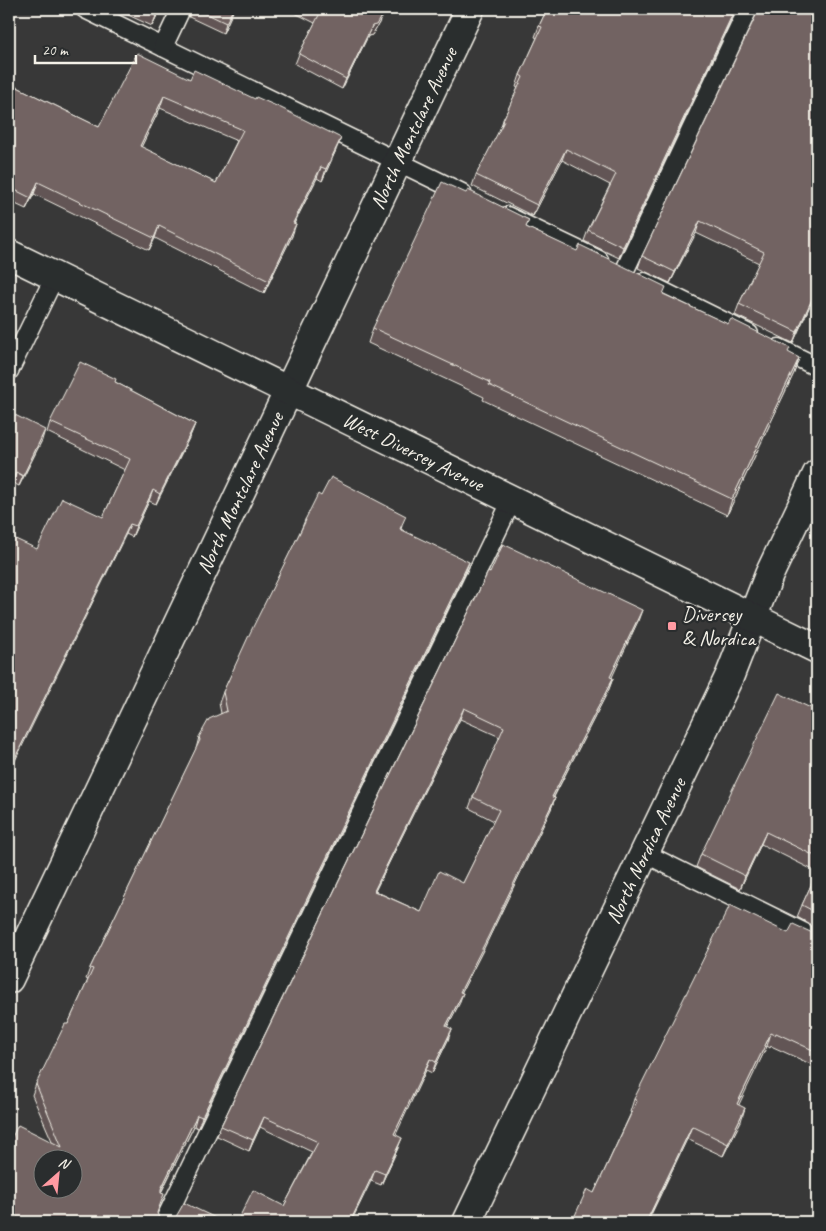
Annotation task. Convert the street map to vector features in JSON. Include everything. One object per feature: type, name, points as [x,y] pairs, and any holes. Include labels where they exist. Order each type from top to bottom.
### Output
[{"type":"street","name":"North Montclare Avenue","points":[[9,979],[470,9]]},
{"type":"street","name":"West Diversey Avenue","points":[[9,254],[817,649]]},
{"type":"street","name":"North Nordica Avenue","points":[[467,1222],[730,676],[769,575],[817,474]]},
{"type":"lane","points":[[85,9],[476,200]]},
{"type":"lane","points":[[163,47],[181,9]]},
{"type":"lane","points":[[624,272],[748,9]]},
{"type":"lane","points":[[493,209],[817,367]]},
{"type":"lane","points":[[9,372],[55,276]]},
{"type":"lane","points":[[164,1222],[512,500]]},
{"type":"lane","points":[[644,853],[817,938]]},
{"type":"building","points":[[141,9],[159,9],[156,16]]},
{"type":"building","points":[[197,9],[233,9],[226,23]]},
{"type":"building","points":[[311,9],[381,9],[383,13],[376,25],[372,26],[346,79],[299,54],[320,13]]},
{"type":"building","points":[[547,9],[735,9],[623,247],[588,230],[616,174],[566,149],[537,205],[476,175],[504,121],[523,77],[520,75],[542,27],[539,26]]},
{"type":"building","points":[[759,9],[817,9],[817,288],[797,332],[739,304],[764,252],[700,221],[675,272],[642,256]]},
{"type":"building","points":[[137,53],[190,79],[194,70],[255,99],[256,97],[281,108],[341,138],[326,169],[321,167],[293,223],[296,224],[269,281],[159,226],[154,238],[38,182],[31,198],[9,187],[9,83],[99,127]],"holes":[[[164,96],[243,130],[216,183],[140,146]]]},
{"type":"building","points":[[442,182],[466,193],[468,190],[529,220],[526,227],[577,251],[580,245],[666,287],[663,294],[728,324],[731,319],[790,348],[788,352],[799,358],[732,499],[489,385],[490,382],[373,328]]},
{"type":"building","points":[[80,362],[116,379],[115,382],[195,424],[160,494],[153,490],[136,526],[130,524],[9,770],[9,536],[37,549],[62,498],[103,517],[130,459],[50,422]]},
{"type":"building","points":[[9,412],[45,430],[23,476],[16,472],[9,488]]},
{"type":"building","points":[[331,477],[406,516],[400,529],[469,562],[202,1117],[197,1115],[161,1189],[161,1193],[164,1194],[157,1213],[159,1218],[169,1222],[9,1222],[9,1143],[18,1125],[62,1147],[36,1084],[65,1024],[68,1024],[93,969],[90,968],[200,740],[199,737],[209,719],[227,711],[223,692],[318,494],[321,496]]},
{"type":"building","points":[[503,544],[642,610],[610,677],[613,678],[552,797],[555,798],[460,992],[463,993],[446,1026],[452,1029],[436,1062],[430,1059],[394,1134],[402,1138],[385,1174],[375,1170],[350,1222],[237,1222],[253,1190],[284,1206],[318,1142],[264,1117],[253,1140],[221,1126]],"holes":[[[464,708],[504,727],[473,797],[499,810],[463,883],[439,871],[421,912],[374,891]]]},
{"type":"building","points":[[779,693],[817,711],[817,857],[766,832],[745,876],[701,854]]},
{"type":"building","points":[[817,872],[817,913],[802,905]]},
{"type":"building","points":[[730,905],[788,933],[793,924],[817,935],[817,1052],[776,1033],[775,1035],[771,1033],[737,1104],[745,1108],[728,1144],[692,1126],[648,1218],[656,1222],[572,1222],[587,1189],[594,1193],[637,1101],[634,1099]]},
{"type":"building","points":[[184,1203],[224,1222],[169,1222],[174,1220]]},
{"type":"place","name":"Diversey & Nordica","points":[[672,626]]}]
